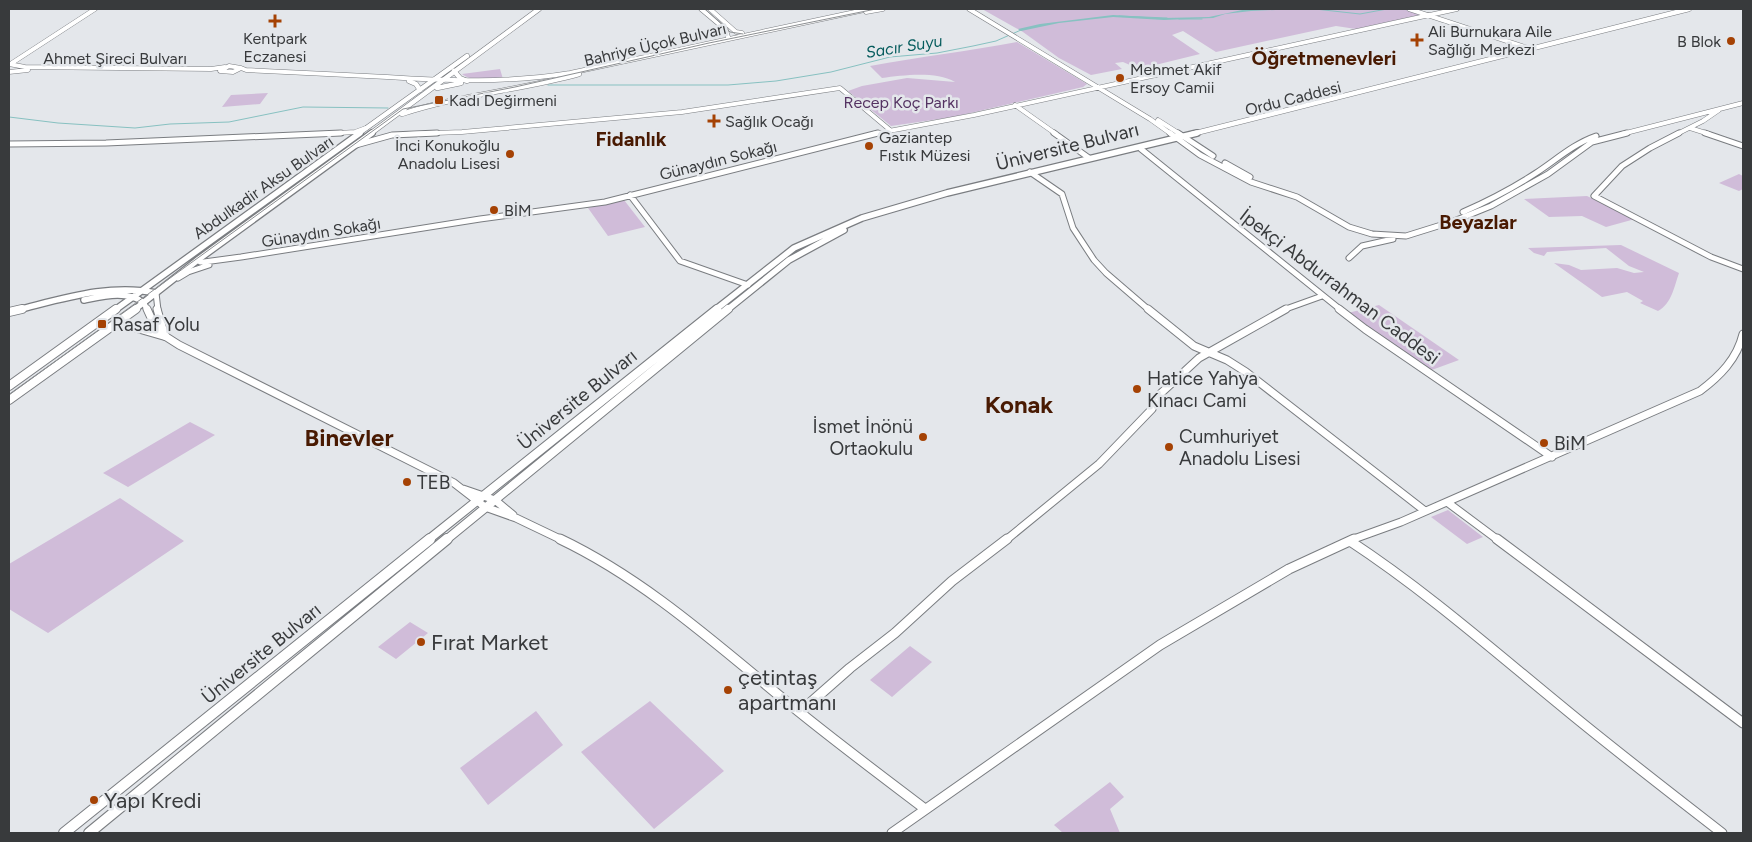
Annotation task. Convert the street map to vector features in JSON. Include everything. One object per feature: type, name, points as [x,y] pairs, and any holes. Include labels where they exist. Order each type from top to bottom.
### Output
[{"type":"main road","points":[[370,130],[432,81],[532,9]]},
{"type":"main road","points":[[9,400],[144,303],[351,139],[380,126],[539,9]]},
{"type":"main road","name":"Ordu Caddesi","points":[[1182,137],[1688,9]]},
{"type":"main road","name":"Ordu Caddesi","points":[[1530,49],[1695,9]]},
{"type":"main road","points":[[454,72],[460,78],[468,81]]},
{"type":"main road","points":[[393,117],[429,105],[549,82],[579,74]]},
{"type":"main road","points":[[409,81],[416,84],[420,90]]},
{"type":"main road","points":[[428,92],[461,83]]},
{"type":"main road","name":"Üniversite Bulvarı","points":[[89,833],[789,260],[820,242],[880,216],[1032,173],[1141,149],[1182,137]]},
{"type":"main road","name":"Üniversite Bulvarı","points":[[64,833],[794,248],[831,231],[898,208],[1090,158],[1182,137]]},
{"type":"main road","name":"Abdulkadir Aksu Bulvarı","points":[[9,386],[351,139]]},
{"type":"main road","points":[[9,312],[145,282],[165,272]]},
{"type":"main road","points":[[113,290],[141,290],[156,293]]},
{"type":"main road","points":[[9,316],[64,303],[120,296],[140,298],[144,303]]},
{"type":"main road","points":[[115,324],[130,325],[150,334],[164,336]]},
{"type":"street","points":[[9,64],[95,9]]},
{"type":"street","points":[[9,72],[19,68],[29,58],[102,9]]},
{"type":"street","points":[[701,9],[726,30],[728,37]]},
{"type":"street","points":[[710,9],[736,32],[747,33]]},
{"type":"street","name":"Bahriye Üçok Bulvarı","points":[[432,81],[520,80],[550,76],[747,33],[869,9]]},
{"type":"street","name":"Bahriye Üçok Bulvarı","points":[[443,81],[461,83],[518,83],[579,74],[882,9]]},
{"type":"street","points":[[969,9],[1012,33]]},
{"type":"street","points":[[976,9],[1205,152],[1254,179],[1304,196],[1363,228],[1384,232],[1396,233],[1417,229],[1442,221],[1482,204],[1536,173],[1567,149],[1585,140],[1743,103]]},
{"type":"street","points":[[1409,9],[1530,49]]},
{"type":"street","points":[[1414,9],[1429,15]]},
{"type":"street","name":"Günaydın Sokağı","points":[[241,258],[480,219],[606,202],[890,130],[1015,105],[1457,9]]},
{"type":"street","points":[[29,58],[32,64],[42,68]]},
{"type":"street","points":[[9,64],[20,65],[25,68],[211,69],[236,66],[246,70],[432,81]]},
{"type":"street","points":[[220,71],[226,67]]},
{"type":"street","points":[[233,72],[242,68]]},
{"type":"street","name":"Ahmet Şireci Bulvarı","points":[[9,72],[233,72]]},
{"type":"street","points":[[233,72],[432,81]]},
{"type":"street","points":[[1099,87],[1182,137],[1193,151],[1242,178],[1296,197],[1349,226],[1372,234],[1406,236]]},
{"type":"street","points":[[9,146],[95,146],[351,139],[392,134],[462,132],[682,112],[840,88],[890,130]]},
{"type":"street","points":[[1349,258],[1362,246],[1406,236],[1454,221],[1491,206],[1548,174],[1592,142],[1683,118],[1743,99]]},
{"type":"street","points":[[1015,105],[1090,158]]},
{"type":"street","points":[[1720,109],[1706,120],[1650,148],[1622,166],[1594,196],[1711,256],[1743,269]]},
{"type":"street","points":[[1690,115],[1706,120]]},
{"type":"street","points":[[1683,118],[1693,120],[1697,124]]},
{"type":"street","points":[[380,126],[387,133],[392,134]]},
{"type":"street","points":[[1690,128],[1743,146]]},
{"type":"street","points":[[351,139],[370,130]]},
{"type":"street","name":"İpekçi Abdurrahman Caddesi","points":[[1141,149],[1365,329],[1552,457]]},
{"type":"street","points":[[1032,173],[1062,194],[1073,228],[1098,265],[1185,340],[1246,372],[1425,511]]},
{"type":"street","points":[[630,195],[680,261],[748,285]]},
{"type":"street","points":[[1349,226],[1362,239],[1362,246]]},
{"type":"street","points":[[199,259],[200,262],[204,262],[241,258]]},
{"type":"street","points":[[172,281],[200,267],[241,258]]},
{"type":"street","points":[[156,293],[156,304],[164,336]]},
{"type":"street","points":[[800,712],[848,672],[850,668],[895,633],[952,581],[1031,521],[1099,464],[1145,418],[1159,395],[1185,369],[1208,352],[1286,308],[1322,296]]},
{"type":"street","points":[[144,303],[157,331],[164,336],[225,369],[358,433],[454,483],[485,507],[516,518],[595,556],[632,579],[925,809]]},
{"type":"street","points":[[892,833],[1160,645],[1289,569],[1350,541],[1552,457],[1700,391],[1728,366],[1741,348],[1743,334]]},
{"type":"street","points":[[461,488],[495,500],[516,518]]},
{"type":"street","points":[[1447,502],[1743,723]]},
{"type":"street","points":[[1350,541],[1413,586],[1499,653],[1615,750],[1722,833]]},
{"type":"green space","points":[[982,9],[1404,9],[1420,15],[1356,29],[1336,26],[1216,52],[1183,31],[1172,35],[1200,54],[1139,69],[1123,62],[1115,63],[1122,69],[1091,75],[1059,58],[1023,32]]},
{"type":"green space","name":"Recep Koç Parkı","points":[[1017,42],[1087,84],[1083,87],[953,117],[891,126],[848,91],[862,86],[907,78],[955,82],[939,76],[929,75],[882,78],[870,66]]},
{"type":"green space","points":[[500,69],[503,79],[476,79],[462,74]]},
{"type":"green space","points":[[268,93],[260,104],[222,107],[231,95]]},
{"type":"green space","points":[[1739,174],[1743,176],[1743,189],[1739,191],[1719,183]]},
{"type":"green space","points":[[1587,196],[1635,219],[1606,227],[1582,216],[1549,217],[1524,199]]},
{"type":"green space","points":[[624,200],[645,227],[608,236],[588,208]]},
{"type":"green space","points":[[1621,245],[1679,273],[1674,289],[1663,308],[1658,311],[1640,303],[1643,301],[1627,292],[1602,297],[1554,263],[1569,265],[1581,270],[1617,268],[1634,273],[1644,272],[1629,266],[1606,248],[1547,252],[1544,256],[1534,253],[1528,248]]},
{"type":"green space","points":[[1379,305],[1459,360],[1429,371],[1348,313]]},
{"type":"green space","points":[[190,422],[215,435],[128,487],[103,473]]},
{"type":"green space","points":[[120,498],[184,541],[48,633],[9,609],[9,564]]},
{"type":"green space","points":[[1448,510],[1483,537],[1467,544],[1431,517]]},
{"type":"green space","points":[[410,622],[428,633],[396,659],[378,647]]},
{"type":"green space","points":[[910,646],[932,662],[892,697],[870,680]]},
{"type":"green space","points":[[650,701],[724,771],[654,829],[581,752]]},
{"type":"green space","points":[[536,711],[563,745],[488,805],[460,768]]},
{"type":"green space","points":[[1110,782],[1124,797],[1110,809],[1120,833],[1063,833],[1054,825]]},
{"type":"water","points":[[1247,9],[1298,9],[1251,11],[1225,14],[1213,18],[1164,20],[1113,17],[1059,23],[1021,31],[1018,29],[1040,24],[1113,15],[1163,18],[1209,17]]},
{"type":"waterway","name":"Sacır Suyu","points":[[1315,9],[1360,14],[1387,9]]},
{"type":"waterway","name":"Sacır Suyu","points":[[1119,16],[1167,18]]},
{"type":"waterway","name":"Sacır Suyu","points":[[1179,19],[1202,19]]},
{"type":"waterway","name":"Sacır Suyu","points":[[548,85],[728,85],[776,81],[831,72],[890,57],[937,53],[973,46],[996,41],[1021,30]]},
{"type":"waterway","points":[[9,117],[58,123],[135,128],[170,124],[229,122],[303,107],[388,108]]},
{"type":"tram line","points":[[705,9],[730,32],[743,34]]},
{"type":"tram line","points":[[9,395],[403,109],[515,87],[709,43],[876,9]]},
{"type":"place","name":"Kentpark Eczanesi","points":[[275,21]]},
{"type":"place","name":"Ali Burnukara Aile Sağlığı Merkezi","points":[[1417,40]]},
{"type":"place","name":"B Blok","points":[[1731,41]]},
{"type":"place","name":"Mehmet Akif Ersoy Camii","points":[[1120,78]]},
{"type":"place","name":"Kadı Değirmeni","points":[[439,100]]},
{"type":"place","name":"Sağlık Ocağı","points":[[714,121]]},
{"type":"place","name":"Gaziantep Fıstık Müzesi","points":[[869,146]]},
{"type":"place","name":"İnci Konukoğlu Anadolu Lisesi","points":[[510,154]]},
{"type":"place","name":"BİM","points":[[494,210]]},
{"type":"place","name":"Rasaf Yolu","points":[[102,324]]},
{"type":"place","name":"Hatice Yahya Kınacı Cami","points":[[1137,389]]},
{"type":"place","name":"İsmet İnönü Ortaokulu","points":[[923,437]]},
{"type":"place","name":"BiM","points":[[1544,443]]},
{"type":"place","name":"Cumhuriyet Anadolu Lisesi","points":[[1169,447]]},
{"type":"place","name":"TEB","points":[[407,482]]},
{"type":"place","name":"Fırat Market","points":[[421,642]]},
{"type":"place","name":"çetintaş apartmanı","points":[[728,690]]},
{"type":"place","name":"Yapı Kredi","points":[[94,800]]},
{"type":"district","name":"Öğretmenevleri","points":[[1324,58]]},
{"type":"district","name":"Fidanlık","points":[[631,139]]},
{"type":"district","name":"Beyazlar","points":[[1478,222]]},
{"type":"district","name":"Konak","points":[[1019,405]]},
{"type":"district","name":"Binevler","points":[[349,438]]}]
